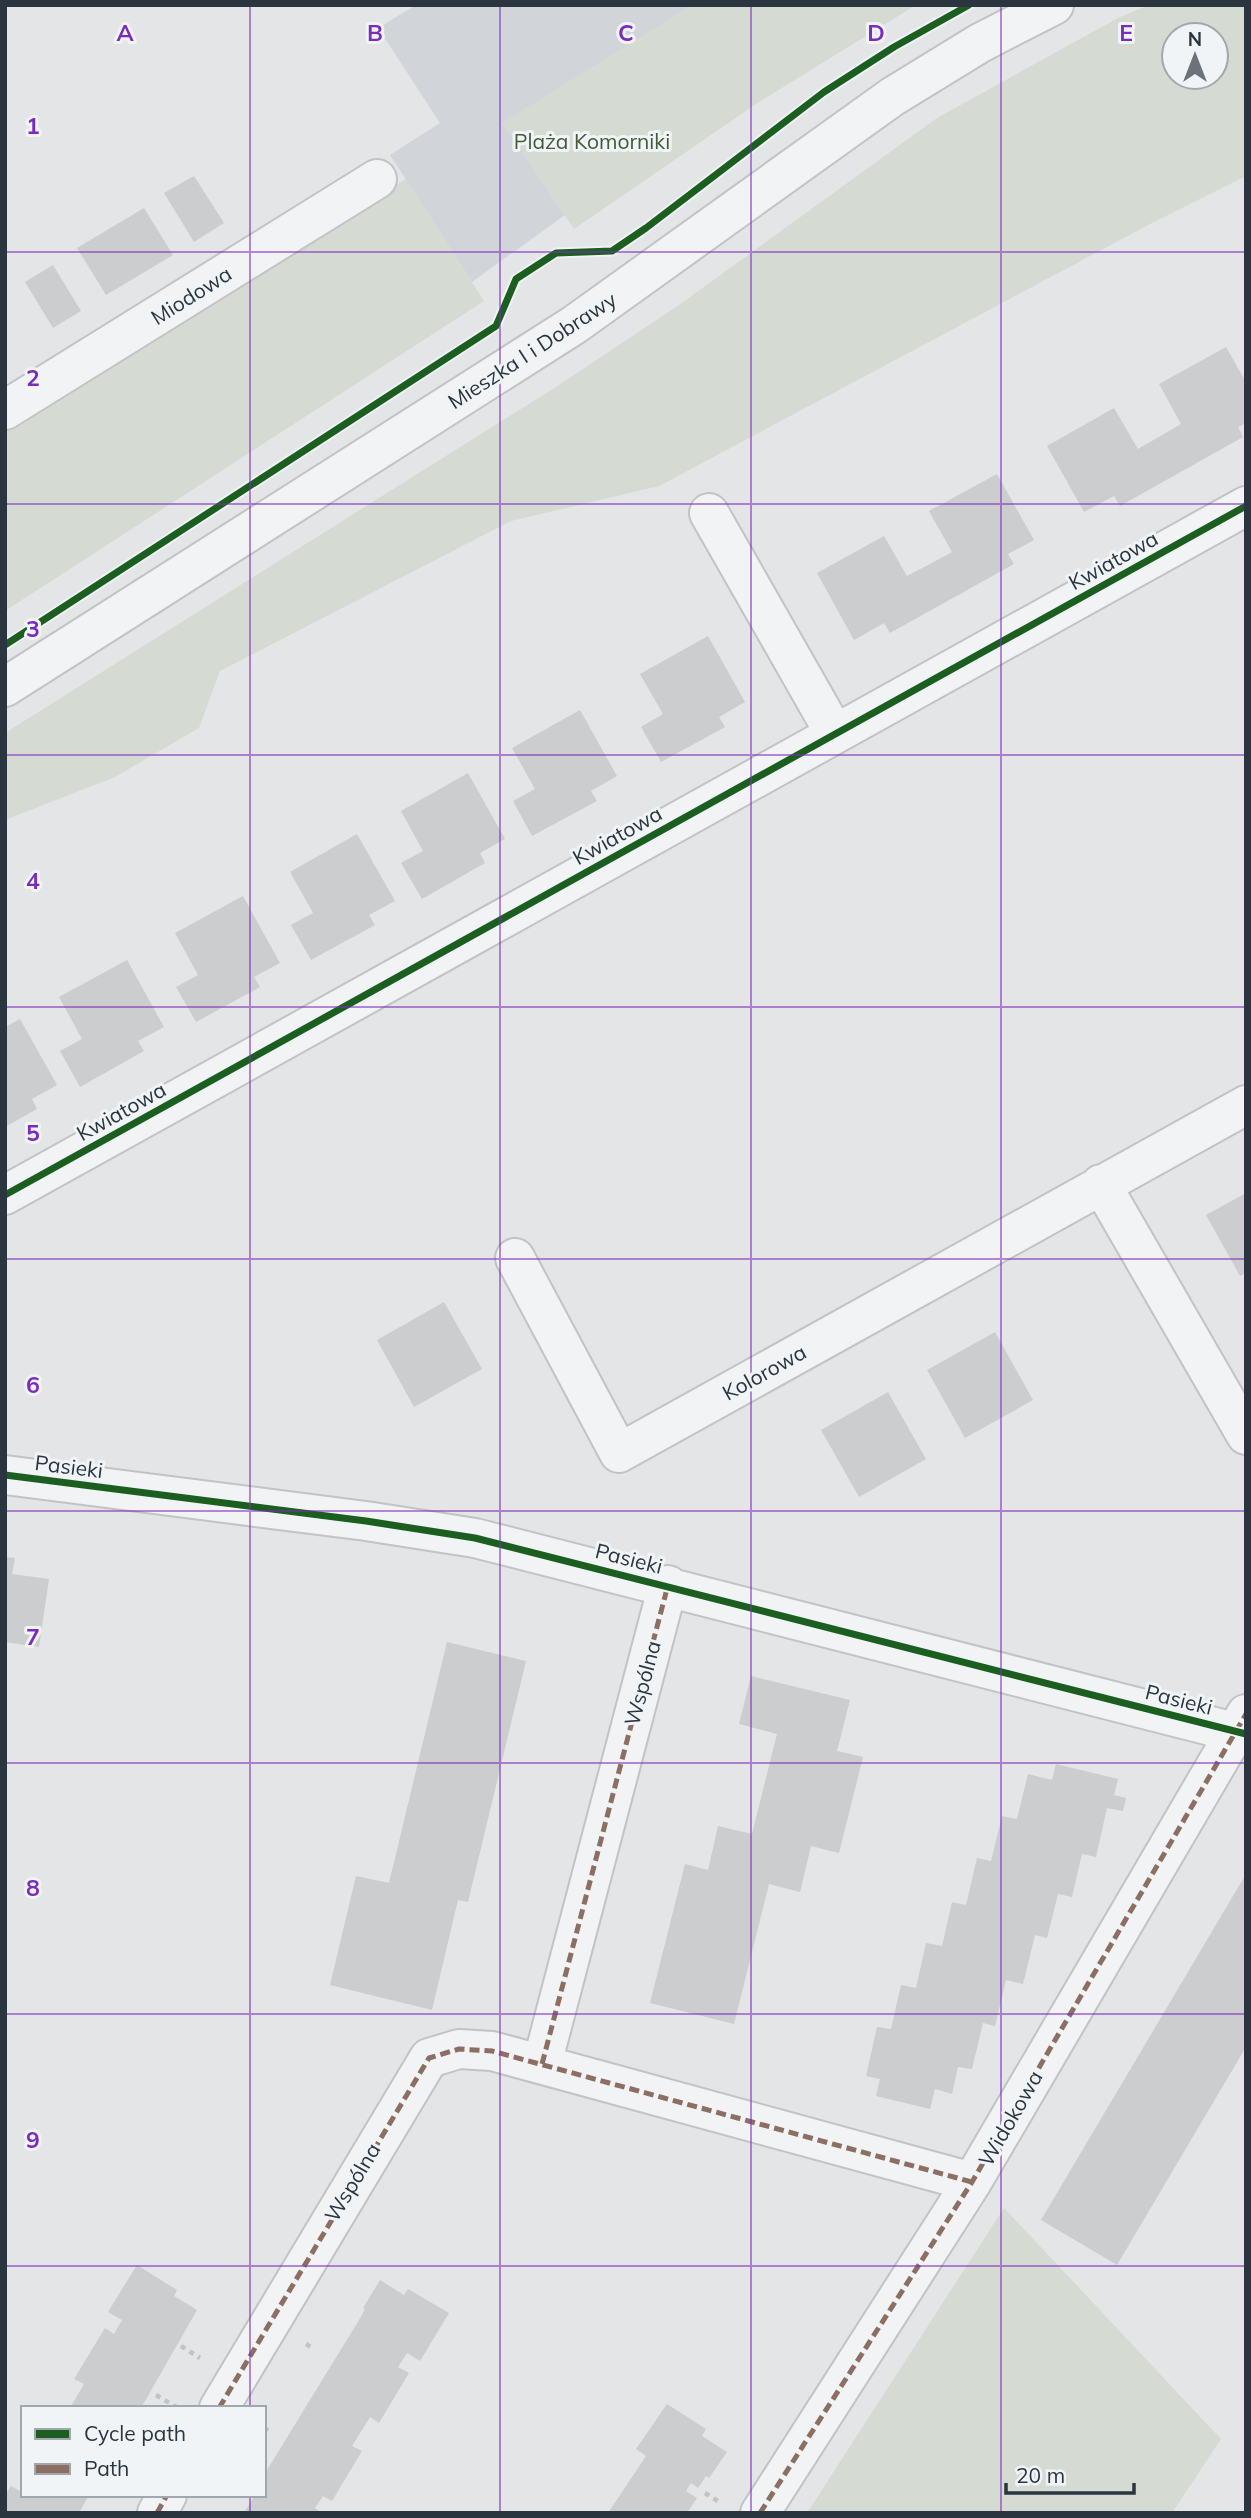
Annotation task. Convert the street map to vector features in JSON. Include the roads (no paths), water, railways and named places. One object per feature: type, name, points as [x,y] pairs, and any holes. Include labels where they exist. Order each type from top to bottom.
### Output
[{"type":"street","name":"Mieszka I i Dobrawy","points":[[5,687],[574,325],[892,97],[980,43],[1054,5]]},
{"type":"street","name":"Miodowa","points":[[5,410],[377,179]]},
{"type":"street","name":"Kwiatowa","points":[[5,1195],[1246,506]]},
{"type":"street","points":[[709,513],[835,734]]},
{"type":"street","name":"Kolorowa","points":[[514,1258],[619,1453],[1246,1105]]},
{"type":"street","points":[[1101,1184],[1246,1435]]},
{"type":"street","name":"Pasieki","points":[[5,1475],[366,1521],[475,1538],[1240,1723]]},
{"type":"street","name":"Wspólna","points":[[542,2064],[668,1586]]},
{"type":"street","name":"Widokowa","points":[[760,2513],[972,2182],[1240,1723]]},
{"type":"street","name":"Wspólna","points":[[220,2406],[429,2058],[459,2049],[492,2051],[972,2182]]},
{"type":"street","points":[[157,2513],[166,2497]]},
{"type":"park label","name":"Plaża Komorniki","points":[[592,141]]}]
